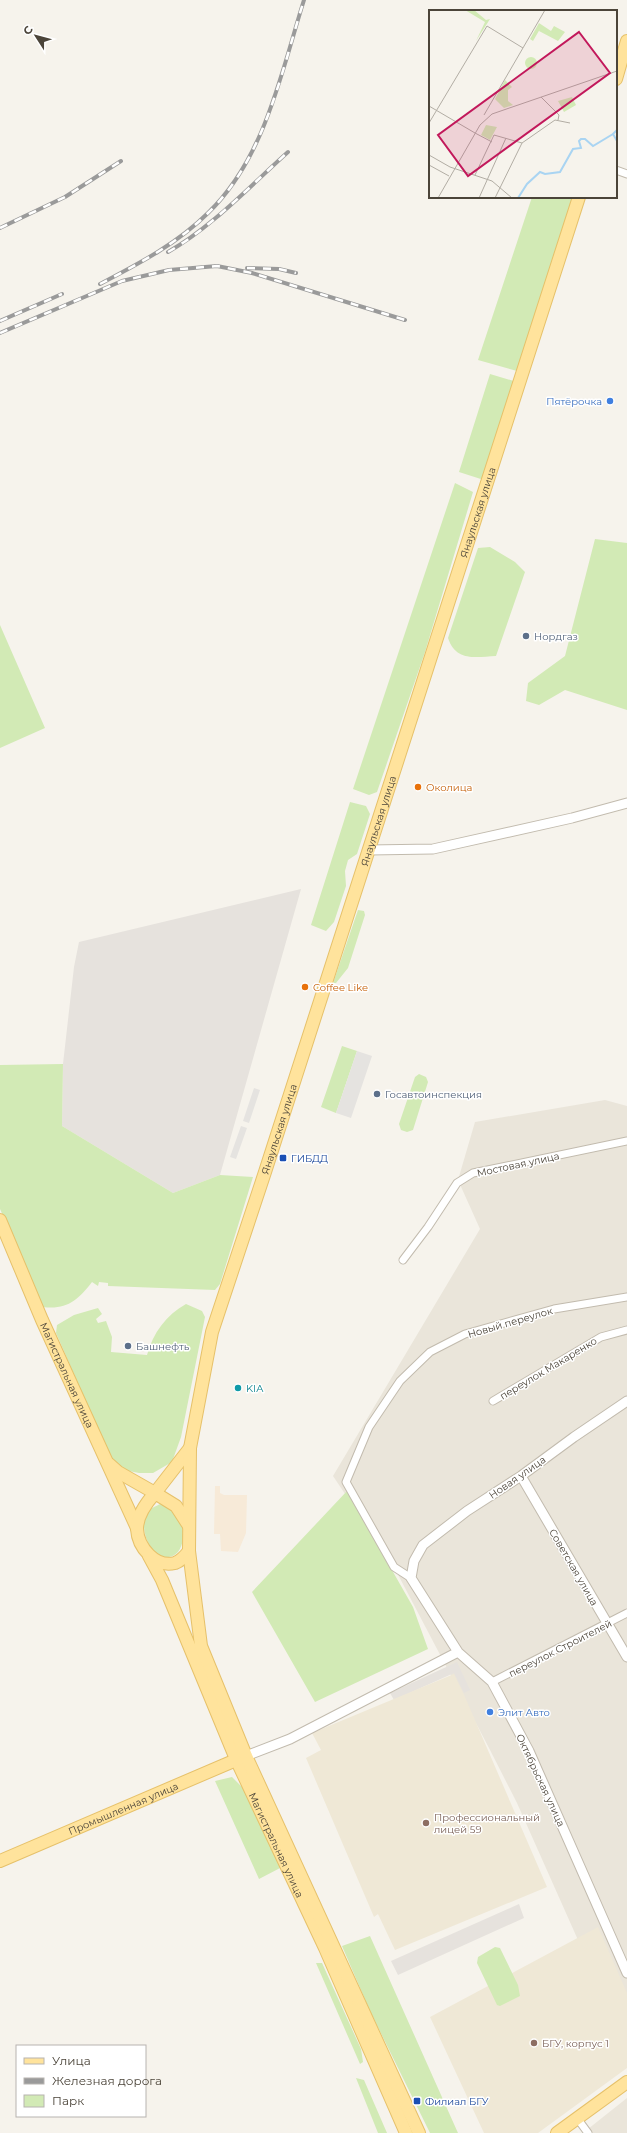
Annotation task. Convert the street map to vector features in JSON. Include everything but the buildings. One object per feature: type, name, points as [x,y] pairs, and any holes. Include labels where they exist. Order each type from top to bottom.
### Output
[{"type":"main road","points":[[617,76],[627,41]]},
{"type":"main road","name":"Янаульская улица","points":[[190,1448],[212,1332],[221,1302],[267,1166],[579,198]]},
{"type":"main road","name":"Магистральная улица","points":[[0,1220],[42,1320],[137,1528],[140,1539],[162,1580],[406,2133]]},
{"type":"main road","points":[[137,1528],[144,1507],[190,1448]]},
{"type":"main road","name":"Магистральная улица","points":[[190,1448],[189,1551],[201,1646],[241,1757],[419,2133]]},
{"type":"main road","points":[[107,1462],[118,1472],[155,1492],[176,1506],[189,1526]]},
{"type":"main road","points":[[149,1556],[160,1562],[175,1563],[181,1560],[189,1551]]},
{"type":"main road","name":"Промышленная улица","points":[[0,1862],[241,1757]]},
{"type":"main road","points":[[556,2133],[627,2082]]},
{"type":"street","points":[[617,170],[627,174]]},
{"type":"street","points":[[369,850],[433,849],[572,818],[627,804]]},
{"type":"street","name":"Мостовая улица","points":[[402,1260],[428,1227],[457,1183],[473,1173],[627,1141]]},
{"type":"street","name":"Новый переулок","points":[[411,1578],[394,1567],[346,1482],[369,1428],[400,1381],[430,1352],[465,1334],[554,1309],[627,1297]]},
{"type":"street","name":"переулок Макаренко","points":[[493,1400],[601,1337],[627,1330]]},
{"type":"street","name":"Новая улица","points":[[411,1578],[414,1561],[423,1545],[467,1511],[521,1476],[574,1437],[627,1401]]},
{"type":"street","name":"Советская улица","points":[[521,1476],[627,1657]]},
{"type":"street","name":"Октябрьская улица","points":[[411,1578],[458,1652],[492,1682],[529,1751],[627,1973]]},
{"type":"street","name":"переулок Строителей","points":[[492,1682],[607,1625],[627,1613]]},
{"type":"street","points":[[241,1757],[290,1739],[458,1652]]},
{"type":"street","points":[[577,2118],[588,2133]]},
{"type":"shaded area","points":[[301,889],[220,1175],[173,1193],[62,1126],[63,1064],[74,967],[79,942]]},
{"type":"shaded area","points":[[357,1051],[372,1056],[351,1118],[336,1113]]},
{"type":"shaded area","points":[[254,1088],[260,1090],[249,1123],[243,1121]]},
{"type":"shaded area","points":[[605,1100],[627,1106],[627,2050],[517,1803],[489,1748],[394,1567],[333,1476],[480,1229],[458,1180],[475,1122]]},
{"type":"shaded area","points":[[241,1126],[247,1128],[236,1159],[230,1157]]},
{"type":"shaded area","points":[[215,1486],[220,1486],[220,1493],[224,1495],[247,1495],[246,1533],[238,1552],[221,1551],[220,1534],[214,1534]]},
{"type":"shaded area","points":[[457,1662],[470,1690],[464,1693],[454,1673],[394,1700],[390,1693]]},
{"type":"shaded area","name":"Профессиональный лицей 59","points":[[454,1674],[547,1887],[395,1950],[378,1914],[374,1917],[306,1758],[321,1750],[312,1733]]},
{"type":"shaded area","points":[[519,1904],[524,1918],[398,1975],[391,1961]]},
{"type":"shaded area","name":"БГУ, корпус 1","points":[[598,1927],[627,1993],[627,2068],[538,2133],[484,2133],[430,2017]]},
{"type":"shaded area","points":[[627,2098],[627,2133],[583,2133]]},
{"type":"green space","points":[[532,198],[575,198],[517,371],[478,360]]},
{"type":"green space","points":[[490,374],[517,382],[487,481],[459,472]]},
{"type":"green space","points":[[455,483],[473,492],[425,652],[377,792],[369,795],[353,789]]},
{"type":"green space","points":[[595,539],[627,543],[627,710],[565,690],[539,705],[526,701],[528,683],[565,656]]},
{"type":"green space","points":[[490,547],[515,562],[525,572],[496,656],[474,657],[461,655],[452,646],[448,638],[478,548]]},
{"type":"green space","points":[[0,625],[45,728],[0,748]]},
{"type":"green space","points":[[350,802],[366,806],[370,814],[357,854],[348,860],[345,871],[346,886],[334,922],[326,931],[311,925]]},
{"type":"green space","points":[[358,910],[364,911],[365,915],[348,968],[336,983],[333,983]]},
{"type":"green space","points":[[342,1046],[357,1051],[336,1113],[321,1107]]},
{"type":"green space","points":[[63,1064],[62,1126],[173,1193],[220,1175],[253,1177],[220,1284],[215,1290],[108,1286],[108,1283],[99,1282],[98,1286],[92,1282],[77,1299],[59,1307],[43,1307],[0,1209],[0,1065]]},
{"type":"green space","points":[[419,1074],[426,1077],[428,1082],[413,1130],[407,1132],[401,1130],[399,1124],[415,1077]]},
{"type":"green space","points":[[186,1304],[202,1311],[205,1317],[181,1437],[172,1462],[153,1473],[139,1473],[124,1470],[111,1459],[56,1333],[57,1325],[74,1315],[98,1308],[102,1314],[96,1319],[98,1323],[106,1321],[112,1337],[111,1352],[147,1355],[153,1339],[161,1325],[179,1308]]},
{"type":"green space","points":[[347,1491],[413,1607],[428,1649],[315,1702],[252,1592]]},
{"type":"green space","points":[[160,1504],[170,1508],[181,1520],[183,1539],[181,1546],[175,1555],[169,1557],[162,1557],[156,1554],[151,1548],[145,1534],[144,1526],[148,1511]]},
{"type":"green space","points":[[232,1777],[248,1793],[282,1867],[259,1879],[215,1781]]},
{"type":"green space","points":[[370,1936],[458,2133],[430,2133],[370,2011],[342,1946]]},
{"type":"green space","points":[[495,1947],[500,1948],[518,1985],[520,1996],[500,2006],[497,2005],[477,1963],[478,1957]]},
{"type":"green space","points":[[316,1963],[322,1963],[361,2049],[363,2062],[360,2064]]},
{"type":"green space","points":[[356,2078],[364,2080],[387,2133],[378,2133]]},
{"type":"railway","points":[[100,284],[143,261],[170,244],[196,224],[228,191],[244,167],[269,113],[279,85],[304,0]]},
{"type":"railway","points":[[168,252],[200,231],[288,152]]},
{"type":"railway","points":[[0,228],[65,197],[121,161]]},
{"type":"railway","points":[[0,333],[122,281],[169,270],[217,266],[252,273],[405,320]]},
{"type":"railway","points":[[247,268],[279,269],[296,273]]},
{"type":"railway","points":[[0,321],[62,294]]},
{"type":"place","name":"Пятёрочка","points":[[610,401]]},
{"type":"place","name":"Нордгаз","points":[[526,636]]},
{"type":"place","name":"Околица","points":[[418,787]]},
{"type":"place","name":"Coffee Like","points":[[305,987]]},
{"type":"place","name":"Госавтоинспекция","points":[[377,1094]]},
{"type":"place","name":"ГИБДД","points":[[283,1158]]},
{"type":"place","name":"Башнефть","points":[[128,1346]]},
{"type":"place","name":"KIA","points":[[238,1388]]},
{"type":"place","name":"Элит Авто","points":[[490,1712]]},
{"type":"place","name":"Профессиональный лицей 59","points":[[426,1823]]},
{"type":"place","name":"БГУ, корпус 1","points":[[534,2043]]},
{"type":"place","name":"Филиал БГУ","points":[[417,2101]]}]
